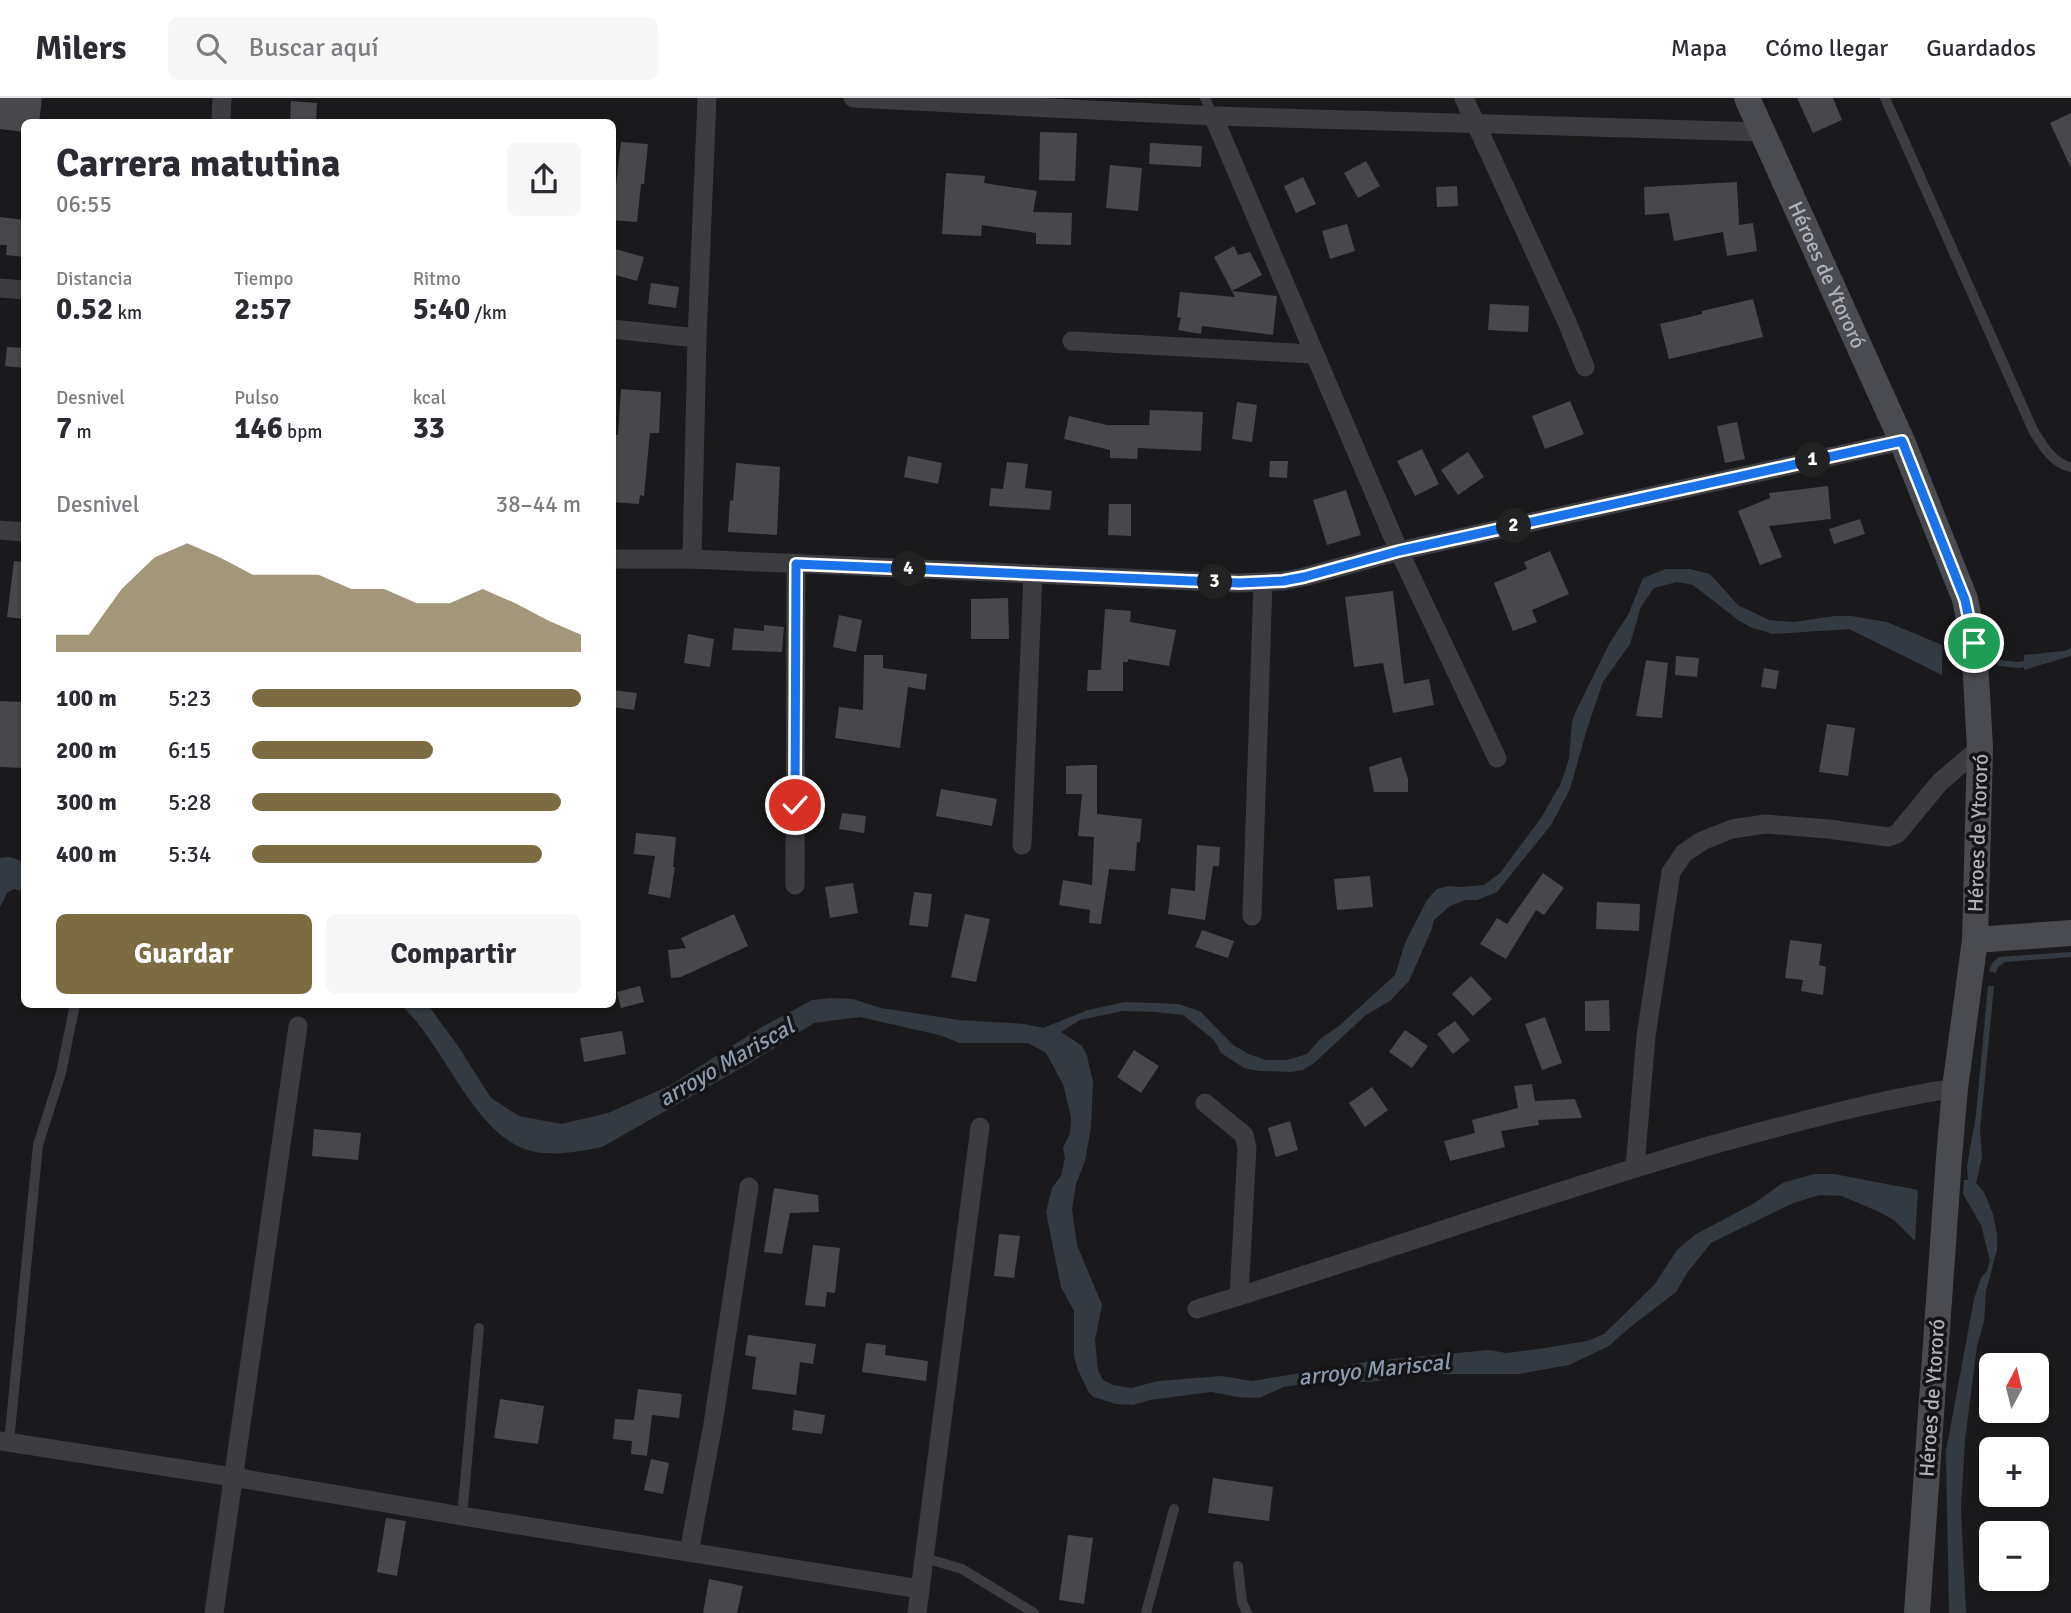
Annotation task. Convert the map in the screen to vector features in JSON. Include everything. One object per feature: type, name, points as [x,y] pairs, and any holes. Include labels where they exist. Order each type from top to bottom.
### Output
[{"type":"main road","name":"Héroes de Ytororó","points":[[1747,98],[1902,441],[1965,600],[1974,643],[1980,748],[1975,940],[1955,1088],[1947,1179],[1917,1613]]},
{"type":"main road","points":[[1975,940],[2071,933]]},
{"type":"street","points":[[222,98],[222,119]]},
{"type":"street","points":[[692,559],[697,338],[707,98]]},
{"type":"street","points":[[853,98],[1209,107],[1474,122],[1764,132]]},
{"type":"street","points":[[1464,98],[1567,322],[1585,368]]},
{"type":"street","points":[[1209,107],[1399,551],[1497,758]]},
{"type":"street","points":[[0,289],[21,290]]},
{"type":"street","points":[[616,329],[697,338]]},
{"type":"street","points":[[1072,341],[1313,354]]},
{"type":"street","points":[[616,559],[692,559],[1283,581],[1399,551],[1902,441]]},
{"type":"street","points":[[0,530],[21,532]]},
{"type":"street","points":[[795,885],[796,564]]},
{"type":"street","points":[[1022,845],[1033,573]]},
{"type":"street","points":[[1252,916],[1263,582]]},
{"type":"street","points":[[1635,1167],[1650,1008],[1671,872],[1684,853],[1702,841],[1732,830],[1765,824],[1888,837],[1902,830],[1940,782],[1980,748]]},
{"type":"street","points":[[214,1613],[298,1026]]},
{"type":"street","points":[[1197,1309],[1635,1167],[1828,1112],[1955,1088]]},
{"type":"street","points":[[1205,1103],[1244,1135],[1247,1148],[1239,1296]]},
{"type":"street","points":[[917,1613],[980,1127]]},
{"type":"street","points":[[689,1552],[713,1424],[749,1187]]},
{"type":"street","points":[[5,1442],[920,1589]]},
{"type":"lane","points":[[1885,98],[2034,430],[2045,450],[2064,466],[2071,467]]},
{"type":"lane","points":[[5,1442],[38,1145],[61,1073],[74,1008]]},
{"type":"lane","points":[[462,1516],[479,1328]]},
{"type":"lane","points":[[1146,1613],[1174,1509]]},
{"type":"lane","points":[[925,1558],[962,1570],[1034,1613]]},
{"type":"lane","points":[[1238,1566],[1242,1602],[1247,1613]]},
{"type":"water","name":"arroyo Mariscal","points":[[1666,569],[1690,569],[1710,574],[1738,605],[1769,620],[1794,622],[1851,616],[1887,622],[1942,645],[1942,675],[1849,629],[1773,634],[1738,620],[1693,585],[1677,582],[1654,588],[1641,607],[1630,644],[1603,682],[1570,789],[1551,825],[1497,892],[1450,906],[1434,920],[1409,981],[1390,1001],[1366,1015],[1314,1063],[1303,1070],[1291,1072],[1244,1068],[1221,1053],[1214,1040],[1183,1015],[1123,1011],[1080,1020],[1061,1032],[1082,1046],[1093,1082],[1091,1127],[1072,1209],[1077,1245],[1102,1305],[1095,1340],[1098,1370],[1103,1380],[1113,1385],[1131,1388],[1158,1381],[1221,1376],[1252,1381],[1371,1361],[1489,1350],[1506,1353],[1587,1341],[1604,1334],[1655,1284],[1677,1250],[1696,1234],[1755,1203],[1782,1183],[1814,1174],[1834,1174],[1918,1190],[1915,1241],[1894,1220],[1877,1211],[1842,1196],[1819,1195],[1791,1204],[1711,1243],[1676,1292],[1609,1346],[1569,1365],[1519,1374],[1419,1374],[1370,1382],[1324,1381],[1284,1387],[1259,1398],[1211,1392],[1150,1400],[1133,1405],[1116,1404],[1089,1393],[1074,1356],[1074,1311],[1061,1287],[1046,1212],[1052,1188],[1061,1176],[1065,1158],[1063,1148],[1070,1133],[1071,1118],[1063,1084],[1046,1053],[1028,1043],[960,1043],[939,1035],[860,1017],[814,1023],[750,1063],[602,1147],[541,1153],[522,1148],[487,1122],[430,1040],[404,1008],[430,1008],[491,1098],[519,1116],[561,1124],[608,1113],[669,1086],[762,1027],[812,1000],[832,998],[853,999],[881,1008],[959,1020],[1025,1024],[1043,1028],[1088,1010],[1125,1002],[1179,1004],[1201,1012],[1233,1045],[1249,1054],[1265,1060],[1287,1060],[1307,1054],[1320,1039],[1339,1026],[1395,975],[1405,943],[1427,900],[1437,889],[1484,885],[1500,873],[1541,818],[1561,783],[1569,759],[1575,713],[1609,644],[1628,615],[1643,578]]},
{"type":"water","points":[[2071,648],[2071,656],[2024,670],[2024,655]]},
{"type":"water","points":[[10,857],[21,861],[21,891],[14,889],[7,893],[0,907],[0,858]]},
{"type":"water","points":[[2071,952],[2071,957],[2005,962],[1998,967],[1996,973],[1989,971],[1992,963],[1999,957]]},
{"type":"water","points":[[1988,986],[1994,986],[1980,1130],[1982,1157],[1976,1183],[1984,1192],[1993,1214],[1997,1250],[1986,1291],[1984,1322],[1977,1346],[1965,1440],[1961,1509],[1966,1613],[1949,1613],[1946,1451],[1974,1299],[1990,1261],[1981,1225],[1963,1194],[1964,1180],[1968,1180],[1967,1166],[1976,1115]]},
{"type":"building","points":[[0,98],[42,98],[39,119],[21,119],[21,132],[0,129]]},
{"type":"building","points":[[1797,98],[1833,98],[1842,120],[1813,133]]},
{"type":"building","points":[[291,101],[317,103],[316,119],[290,119]]},
{"type":"building","points":[[2071,113],[2071,168],[2050,123]]},
{"type":"building","points":[[1040,132],[1077,133],[1075,181],[1039,180]]},
{"type":"building","points":[[621,142],[648,144],[637,222],[616,220],[616,185]]},
{"type":"building","points":[[1150,143],[1202,146],[1201,167],[1149,164]]},
{"type":"building","points":[[1366,161],[1380,186],[1358,198],[1344,173]]},
{"type":"building","points":[[1110,165],[1142,168],[1138,211],[1106,208]]},
{"type":"building","points":[[946,173],[985,176],[984,183],[1037,191],[1033,212],[1072,213],[1071,245],[1036,244],[1036,233],[982,225],[981,236],[942,234]]},
{"type":"building","points":[[1303,177],[1316,204],[1296,213],[1284,186]]},
{"type":"building","points":[[1737,182],[1739,225],[1753,223],[1757,251],[1727,256],[1723,232],[1674,241],[1669,213],[1645,215],[1644,187]]},
{"type":"building","points":[[1457,186],[1458,206],[1437,207],[1436,187]]},
{"type":"building","points":[[0,217],[21,220],[21,257],[6,255],[7,245],[0,245]]},
{"type":"building","points":[[1347,224],[1355,251],[1330,259],[1322,231]]},
{"type":"building","points":[[1234,246],[1238,255],[1250,252],[1262,275],[1232,291],[1214,257]]},
{"type":"building","points":[[616,249],[644,257],[637,281],[616,275]]},
{"type":"building","points":[[651,283],[679,287],[676,308],[648,304]]},
{"type":"building","points":[[1232,291],[1277,296],[1273,335],[1202,326],[1201,334],[1178,330],[1181,318],[1177,317],[1180,292],[1235,297]]},
{"type":"building","points":[[1753,299],[1763,337],[1669,359],[1660,324]]},
{"type":"building","points":[[1490,304],[1529,306],[1528,332],[1488,330]]},
{"type":"building","points":[[7,347],[21,348],[21,368],[5,366]]},
{"type":"building","points":[[621,389],[661,392],[659,433],[650,433],[644,496],[640,495],[639,504],[616,502]]},
{"type":"building","points":[[1570,401],[1584,434],[1545,449],[1532,416]]},
{"type":"building","points":[[1237,402],[1257,405],[1252,442],[1232,439]]},
{"type":"building","points":[[1150,410],[1203,412],[1201,451],[1138,448],[1137,459],[1110,458],[1110,450],[1064,439],[1069,416],[1107,425],[1149,425]]},
{"type":"building","points":[[1737,422],[1745,459],[1725,463],[1717,426]]},
{"type":"building","points":[[1422,449],[1439,484],[1415,496],[1397,461]]},
{"type":"building","points":[[1468,452],[1484,477],[1458,495],[1441,470]]},
{"type":"building","points":[[908,456],[942,463],[938,484],[904,477]]},
{"type":"building","points":[[1270,461],[1288,461],[1287,478],[1269,477]]},
{"type":"building","points":[[1007,462],[1028,464],[1025,488],[1052,491],[1050,510],[989,506],[991,488],[1003,489]]},
{"type":"building","points":[[736,463],[780,467],[777,535],[728,532]]},
{"type":"building","points":[[1828,486],[1831,519],[1769,526],[1782,557],[1760,565],[1738,511],[1770,498],[1769,493]]},
{"type":"building","points":[[1346,490],[1361,535],[1327,545],[1313,500]]},
{"type":"building","points":[[1109,504],[1131,504],[1131,536],[1108,535]]},
{"type":"building","points":[[1860,519],[1865,534],[1834,544],[1829,529]]},
{"type":"building","points":[[1550,551],[1569,594],[1532,610],[1537,622],[1513,631],[1494,583],[1527,569],[1524,562]]},
{"type":"building","points":[[14,561],[21,562],[21,619],[7,617]]},
{"type":"building","points":[[1393,591],[1404,684],[1429,679],[1434,705],[1393,713],[1383,663],[1354,667],[1345,597]]},
{"type":"building","points":[[1008,598],[1009,639],[971,639],[971,599]]},
{"type":"building","points":[[1105,609],[1131,611],[1130,622],[1176,630],[1169,666],[1128,659],[1128,662],[1123,662],[1123,691],[1087,691],[1088,670],[1101,670]]},
{"type":"building","points":[[839,615],[862,620],[856,652],[833,647]]},
{"type":"building","points":[[764,625],[784,627],[782,652],[732,650],[734,628],[764,631]]},
{"type":"building","points":[[688,634],[714,639],[710,667],[684,663]]},
{"type":"building","points":[[864,655],[883,655],[883,668],[927,674],[925,690],[908,687],[900,748],[835,738],[839,707],[863,710]]},
{"type":"building","points":[[1676,656],[1699,658],[1697,677],[1675,675]]},
{"type":"building","points":[[1646,660],[1668,663],[1662,718],[1636,716]]},
{"type":"building","points":[[1764,668],[1779,671],[1776,689],[1761,687]]},
{"type":"building","points":[[616,690],[637,693],[634,710],[616,708]]},
{"type":"building","points":[[0,701],[21,702],[21,768],[0,767]]},
{"type":"building","points":[[1827,724],[1855,728],[1848,776],[1819,772]]},
{"type":"building","points":[[1401,757],[1408,779],[1408,792],[1374,792],[1369,767]]},
{"type":"building","points":[[1097,765],[1097,814],[1142,819],[1135,871],[1109,869],[1101,924],[1089,923],[1090,910],[1059,905],[1063,880],[1092,885],[1094,837],[1078,836],[1082,794],[1066,794],[1066,766]]},
{"type":"building","points":[[941,789],[997,799],[992,826],[936,816]]},
{"type":"building","points":[[842,813],[866,816],[864,833],[839,829]]},
{"type":"building","points":[[636,833],[676,837],[670,898],[648,894],[655,856],[634,854]]},
{"type":"building","points":[[1197,845],[1220,847],[1219,866],[1213,866],[1205,920],[1168,914],[1171,888],[1195,891]]},
{"type":"building","points":[[1543,873],[1564,888],[1544,915],[1536,910],[1506,959],[1480,944],[1497,918],[1507,924]]},
{"type":"building","points":[[1370,876],[1373,907],[1337,910],[1334,879]]},
{"type":"building","points":[[853,883],[858,913],[830,918],[825,887]]},
{"type":"building","points":[[914,892],[932,894],[928,927],[909,925]]},
{"type":"building","points":[[1597,902],[1640,904],[1639,931],[1596,929]]},
{"type":"building","points":[[734,914],[748,946],[681,977],[671,978],[668,950],[686,948],[681,938]]},
{"type":"building","points":[[965,914],[990,919],[976,982],[951,977]]},
{"type":"building","points":[[1202,930],[1234,941],[1228,958],[1195,947]]},
{"type":"building","points":[[1790,940],[1822,944],[1819,965],[1826,967],[1823,995],[1801,991],[1803,980],[1785,978]]},
{"type":"building","points":[[1471,976],[1492,999],[1473,1016],[1452,994]]},
{"type":"building","points":[[640,986],[644,1002],[621,1008],[617,992]]},
{"type":"building","points":[[1609,1000],[1610,1031],[1585,1031],[1585,1001]]},
{"type":"building","points":[[1545,1017],[1562,1063],[1542,1070],[1525,1024]]},
{"type":"building","points":[[1455,1021],[1470,1040],[1453,1054],[1437,1034]]},
{"type":"building","points":[[1405,1030],[1428,1046],[1412,1068],[1389,1052]]},
{"type":"building","points":[[622,1031],[626,1054],[584,1062],[580,1038]]},
{"type":"building","points":[[1134,1050],[1159,1066],[1141,1093],[1117,1077]]},
{"type":"building","points":[[1532,1084],[1535,1101],[1575,1099],[1582,1118],[1538,1120],[1539,1125],[1501,1131],[1505,1147],[1450,1161],[1444,1141],[1475,1133],[1472,1120],[1518,1108],[1514,1086]]},
{"type":"building","points":[[1372,1087],[1388,1110],[1365,1127],[1349,1103]]},
{"type":"building","points":[[1290,1121],[1298,1150],[1276,1157],[1268,1128]]},
{"type":"building","points":[[314,1129],[361,1133],[358,1160],[312,1156]]},
{"type":"building","points":[[774,1188],[818,1195],[819,1212],[790,1213],[782,1254],[764,1252]]},
{"type":"building","points":[[999,1234],[1020,1236],[1014,1278],[994,1276]]},
{"type":"building","points":[[813,1245],[840,1248],[835,1293],[827,1292],[825,1307],[805,1305]]},
{"type":"building","points":[[748,1335],[816,1344],[813,1364],[800,1362],[796,1395],[752,1389],[756,1357],[745,1355]]},
{"type":"building","points":[[866,1343],[886,1345],[885,1355],[928,1361],[926,1381],[862,1372]]},
{"type":"building","points":[[638,1389],[682,1394],[679,1418],[652,1415],[647,1456],[631,1454],[632,1441],[613,1439],[615,1419],[634,1420]]},
{"type":"building","points":[[500,1399],[544,1406],[538,1444],[494,1438]]},
{"type":"building","points":[[794,1410],[825,1415],[822,1434],[792,1430]]},
{"type":"building","points":[[651,1459],[669,1463],[663,1494],[644,1490]]},
{"type":"building","points":[[1213,1478],[1273,1487],[1269,1521],[1208,1513]]},
{"type":"building","points":[[386,1518],[406,1521],[397,1576],[377,1572]]},
{"type":"building","points":[[1068,1535],[1093,1538],[1084,1604],[1059,1600]]},
{"type":"building","points":[[709,1579],[743,1586],[737,1613],[703,1613]]},
{"type":"waterway","points":[[2000,663],[2019,665],[2032,662]]},
{"type":"route","points":[[795,805],[796,564],[1239,583],[1283,581],[1399,551],[1902,441],[1965,600],[1974,643]]}]
